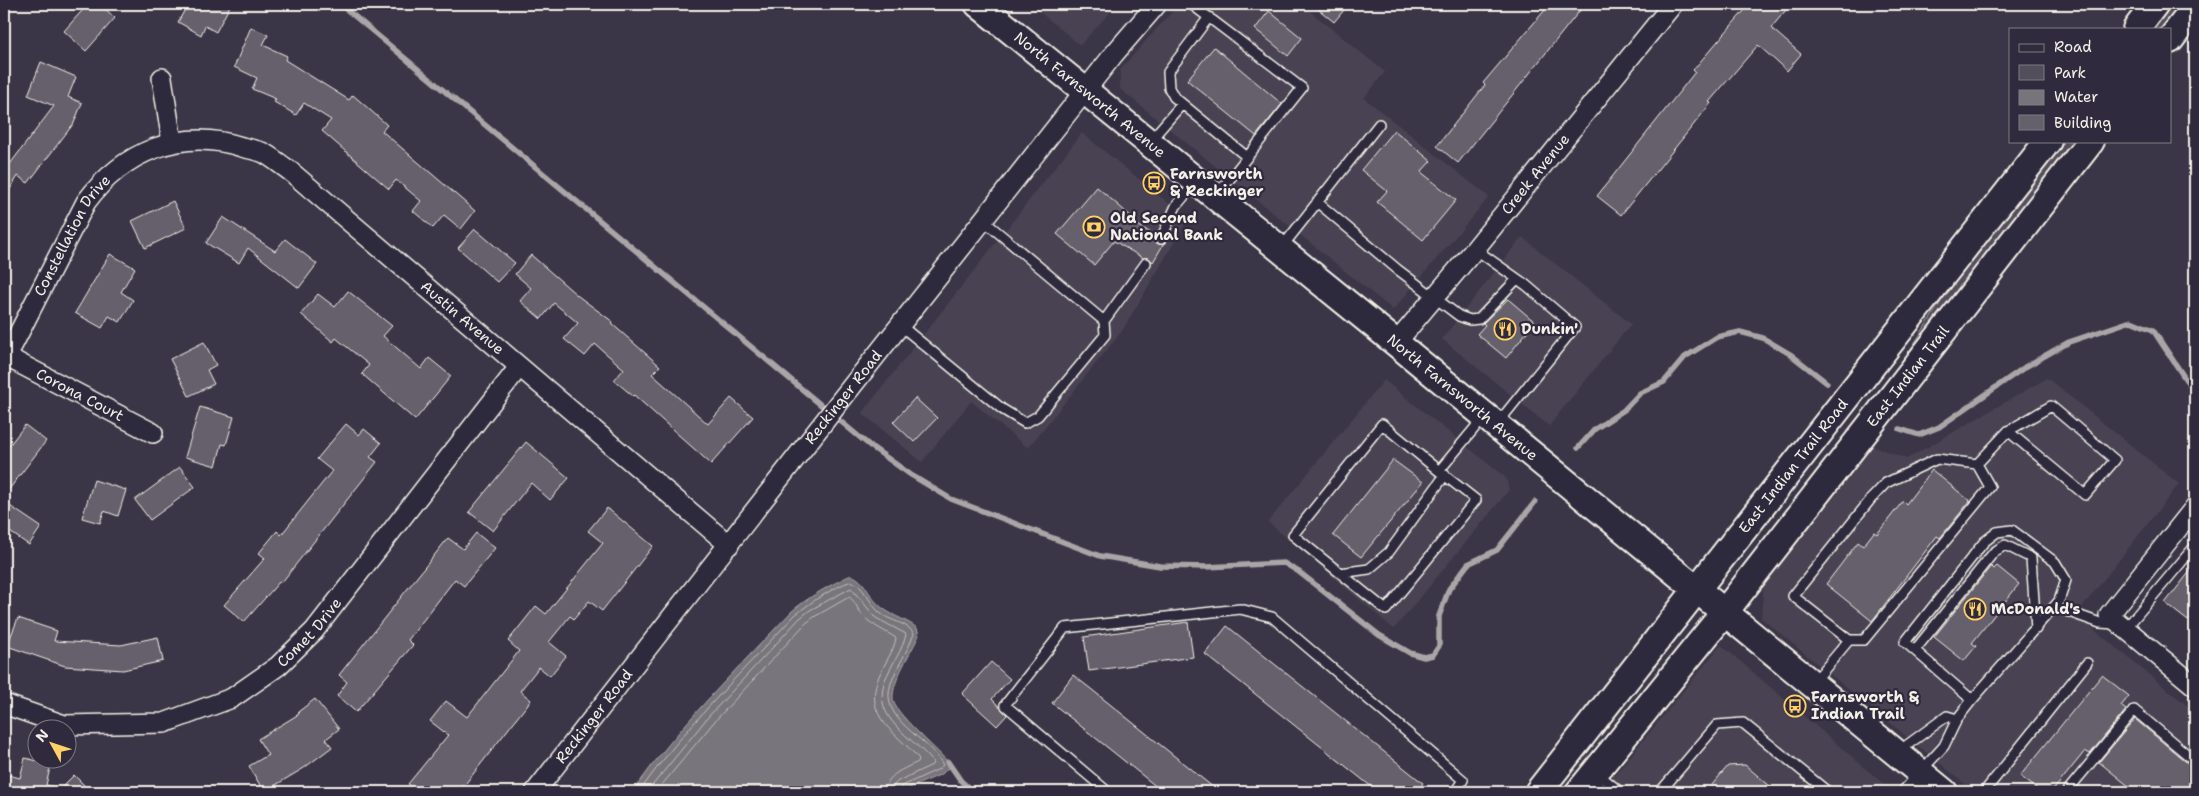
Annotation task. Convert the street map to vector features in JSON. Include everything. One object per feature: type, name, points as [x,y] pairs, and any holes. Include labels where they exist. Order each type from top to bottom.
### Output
[{"type":"main road","name":"North Farnsworth Avenue","points":[[978,4],[1396,342],[1944,792]]},
{"type":"main road","points":[[2137,28],[2155,4]]},
{"type":"main road","points":[[2172,37],[2195,8]]},
{"type":"main road","name":"East Indian Trail Road","points":[[1538,792],[2047,142]]},
{"type":"main road","name":"East Indian Trail","points":[[1724,613],[2090,142]]},
{"type":"main road","points":[[1579,792],[1724,613]]},
{"type":"street","name":"Reckinger Road","points":[[535,792],[1084,91],[1157,4]]},
{"type":"street","name":"Creek Avenue","points":[[1396,342],[1475,249],[1673,4]]},
{"type":"street","points":[[162,78],[172,142]]},
{"type":"street","name":"Austin Avenue","points":[[172,142],[222,140],[264,153],[290,171],[729,545]]},
{"type":"street","name":"Constellation Drive","points":[[5,359],[86,202],[97,187],[134,158],[172,142]]},
{"type":"street","name":"Corona Court","points":[[5,359],[153,433]]},
{"type":"street","name":"Comet Drive","points":[[4,704],[64,726],[164,722],[232,698],[278,666],[314,631],[519,367]]},
{"type":"street","points":[[2195,507],[2109,615],[2195,686]]},
{"type":"lane","points":[[1161,239],[1176,206],[1206,189],[1247,157],[1302,88],[1191,4]]},
{"type":"lane","points":[[1209,17],[1168,72],[1169,88],[1174,98],[1247,157]]},
{"type":"lane","points":[[1148,142],[1182,104]]},
{"type":"lane","points":[[1280,249],[1379,124]]},
{"type":"lane","points":[[1318,202],[1397,269],[1459,316],[1470,320],[1479,319],[1516,280]]},
{"type":"lane","points":[[900,325],[1002,409],[1025,423],[1038,416],[1106,334],[1104,321],[983,220]]},
{"type":"lane","points":[[1340,573],[1369,569],[1388,552],[1442,473],[1575,327],[1526,285],[1516,280],[1475,249]]},
{"type":"lane","points":[[1104,321],[1146,263]]},
{"type":"lane","points":[[1978,464],[2008,431],[2051,406],[2116,460],[2085,495],[2008,431]]},
{"type":"lane","points":[[1382,424],[1442,473],[1476,500],[1386,610],[1293,535],[1382,424]]},
{"type":"lane","points":[[1937,459],[1978,464],[1990,487],[1864,640],[1849,640],[1793,596],[1886,483],[1937,459]]},
{"type":"lane","points":[[1902,792],[1944,746],[1958,718],[1972,700],[2055,607],[2066,580],[2055,562],[2012,530],[1997,532],[1984,542],[1905,642],[1972,700]]},
{"type":"lane","points":[[1914,650],[1994,552],[2005,545],[2031,558],[2036,629]]},
{"type":"lane","points":[[2055,607],[2100,623],[2125,627],[2195,546]]},
{"type":"lane","points":[[1108,792],[1005,705],[1066,628],[1240,609],[1272,617],[1463,780],[1455,792]]},
{"type":"lane","points":[[1812,684],[1849,640]]},
{"type":"lane","points":[[1984,792],[2086,663]]},
{"type":"lane","points":[[2073,792],[2069,789],[2134,710],[2195,761]]},
{"type":"lane","points":[[1896,753],[1947,716],[1958,718]]},
{"type":"lane","points":[[1660,792],[1717,725],[1743,723],[1828,792]]},
{"type":"lane","points":[[1595,772],[1620,792]]},
{"type":"shaded area","points":[[1030,4],[1118,4],[1080,45]]},
{"type":"shaded area","points":[[1179,4],[1301,4],[1385,72],[1364,98],[1489,197],[1393,310],[1120,89],[1120,70]]},
{"type":"shaded area","points":[[1082,133],[1188,219],[1122,331],[1028,448],[971,401],[922,462],[862,413]]},
{"type":"shaded area","points":[[1522,237],[1631,324],[1549,426],[1442,339]]},
{"type":"shaded area","points":[[2047,378],[2179,484],[2076,615],[2195,712],[2195,792],[1975,792],[1761,618],[1764,581],[1872,446],[1907,459]]},
{"type":"shaded area","points":[[1384,380],[1506,478],[1509,490],[1394,629],[1268,522]]},
{"type":"shaded area","points":[[1721,645],[1893,792],[1601,792]]},
{"type":"green space","points":[[2169,4],[2186,4],[2167,28],[2150,28]]},
{"type":"green space","points":[[2061,142],[2078,142],[1896,372],[1960,272]]},
{"type":"water","points":[[851,575],[860,580],[881,607],[917,628],[919,635],[899,675],[893,699],[900,712],[948,762],[948,768],[942,774],[900,792],[633,792],[688,721],[792,611],[820,591]]},
{"type":"building","points":[[88,4],[100,4],[115,18],[86,51],[64,31]]},
{"type":"building","points":[[188,4],[231,4],[216,32],[205,26],[201,35],[178,22]]},
{"type":"building","points":[[1312,4],[1349,4],[1334,22]]},
{"type":"building","points":[[1550,4],[1585,4],[1458,163],[1437,146],[1485,85],[1483,83]]},
{"type":"building","points":[[1750,4],[1791,4],[1771,28],[1801,54],[1787,71],[1758,45],[1709,102],[1711,103],[1621,215],[1597,196],[1695,72],[1693,70]]},
{"type":"building","points":[[1269,11],[1302,38],[1288,56],[1255,29]]},
{"type":"building","points":[[251,27],[268,35],[263,45],[287,56],[285,60],[349,100],[353,95],[387,125],[382,131],[475,211],[461,229],[444,215],[433,228],[413,211],[421,201],[396,180],[389,189],[322,131],[331,120],[304,103],[296,115],[274,102],[276,99],[252,89],[257,78],[234,67]]},
{"type":"building","points":[[1214,47],[1282,104],[1256,136],[1187,80]]},
{"type":"building","points":[[41,62],[76,77],[68,97],[82,103],[74,123],[28,183],[18,176],[4,199],[4,172],[54,106],[28,95]]},
{"type":"building","points":[[1394,130],[1431,161],[1421,172],[1456,200],[1423,240],[1377,202],[1387,191],[1361,170]]},
{"type":"building","name":"Old Second National Bank","points":[[1097,187],[1133,218],[1131,221],[1156,236],[1156,243],[1163,245],[1153,262],[1149,258],[1143,258],[1114,241],[1094,265],[1057,234]]},
{"type":"building","points":[[173,201],[186,228],[145,248],[132,221]]},
{"type":"building","points":[[223,217],[275,251],[285,239],[317,264],[299,288],[248,248],[239,263],[206,243]]},
{"type":"building","points":[[475,229],[515,263],[497,282],[458,248]]},
{"type":"building","points":[[110,254],[135,268],[121,292],[133,300],[120,322],[109,316],[102,328],[75,313]]},
{"type":"building","points":[[531,255],[578,296],[613,322],[612,324],[660,366],[652,374],[708,424],[731,398],[753,417],[711,464],[634,395],[614,380],[624,369],[595,344],[585,356],[564,339],[578,323],[554,303],[541,319],[520,301],[531,288],[515,274]]},
{"type":"building","points":[[348,291],[392,326],[383,336],[421,369],[429,358],[451,376],[415,420],[362,374],[369,365],[336,338],[333,342],[301,314],[318,294],[335,307]]},
{"type":"building","name":"Dunkin'","points":[[1508,299],[1535,322],[1506,358],[1477,334],[1485,325],[1483,323]]},
{"type":"building","points":[[204,342],[216,365],[207,370],[214,384],[189,396],[170,359]]},
{"type":"building","points":[[915,398],[937,418],[914,442],[893,422]]},
{"type":"building","points":[[200,407],[234,417],[226,445],[222,444],[216,466],[185,457]]},
{"type":"building","points":[[346,424],[359,435],[364,429],[381,443],[370,457],[377,462],[282,582],[280,581],[244,622],[224,605],[265,558],[259,553],[277,531],[281,535],[332,471],[317,459]]},
{"type":"building","points":[[25,425],[46,441],[4,496],[4,452]]},
{"type":"building","points":[[526,442],[569,478],[550,500],[531,483],[493,531],[469,512]]},
{"type":"building","points":[[1393,460],[1423,482],[1361,557],[1333,535]]},
{"type":"building","points":[[180,467],[195,487],[150,520],[135,500]]},
{"type":"building","points":[[1932,470],[1970,501],[1940,538],[1937,536],[1872,621],[1826,584],[1858,542],[1863,546],[1874,532],[1877,534],[1903,501],[1906,504]]},
{"type":"building","points":[[94,480],[126,490],[118,516],[104,511],[100,523],[82,518]]},
{"type":"building","points":[[4,502],[41,527],[29,545],[4,528]]},
{"type":"building","points":[[607,508],[653,546],[602,611],[589,601],[574,619],[570,616],[549,642],[566,656],[550,676],[539,667],[520,691],[531,700],[459,792],[445,792],[437,786],[432,792],[418,792],[408,784],[448,735],[430,721],[446,701],[467,717],[519,651],[508,641],[536,606],[546,614],[603,543],[588,531]]},
{"type":"building","points":[[476,533],[495,548],[464,586],[455,579],[408,640],[413,645],[356,712],[337,696],[347,682],[339,675],[448,538],[463,549]]},
{"type":"building","points":[[2195,565],[2195,612],[2188,621],[2165,603]]},
{"type":"building","name":"McDonald's","points":[[1991,566],[1994,569],[1997,566],[2019,584],[1972,643],[1976,646],[1964,661],[1934,637]]},
{"type":"building","points":[[18,618],[57,631],[54,641],[121,645],[158,637],[163,661],[123,670],[65,666],[7,646]]},
{"type":"building","points":[[1188,622],[1193,657],[1089,671],[1084,637]]},
{"type":"building","points":[[1227,626],[1423,783],[1416,792],[1378,792],[1205,654]]},
{"type":"building","points":[[991,662],[1010,679],[992,699],[1007,715],[997,726],[962,694]]},
{"type":"building","points":[[1073,675],[1219,792],[1163,792],[1052,703]]},
{"type":"building","points":[[2102,675],[2129,696],[2121,706],[2126,710],[2090,754],[2085,751],[2052,792],[2041,792],[2020,776]]},
{"type":"building","points":[[315,699],[339,729],[326,739],[332,747],[304,768],[264,792],[249,766],[268,755],[258,739],[299,714],[298,712]]},
{"type":"building","points":[[2135,719],[2191,766],[2195,767],[2195,792],[2136,792],[2099,762]]},
{"type":"building","points":[[25,758],[28,759],[28,768],[50,768],[46,785],[55,787],[55,792],[4,792],[4,774],[20,778]]},
{"type":"building","points":[[1745,765],[1777,792],[1706,792],[1728,766]]},
{"type":"building","points":[[74,775],[91,792],[57,792]]},
{"type":"waterway","points":[[340,4],[869,445],[911,475],[951,499],[1100,556],[1160,566],[1207,567],[1284,563],[1299,572],[1379,635],[1410,653],[1424,657],[1433,655],[1439,646],[1439,616],[1449,589],[1468,564],[1497,550],[1535,502]]},
{"type":"waterway","points":[[1900,429],[1919,435],[1939,427],[2025,367],[2069,342],[2131,321],[2153,330],[2186,380],[2195,390]]},
{"type":"waterway","points":[[1578,448],[1595,429],[1624,410],[1640,393],[1664,382],[1685,357],[1717,337],[1740,332],[1763,338],[1790,354],[1827,383]]},
{"type":"waterway","points":[[948,762],[961,781],[973,792]]},
{"type":"place","name":"Farnsworth & Reckinger","points":[[1154,183]]},
{"type":"place","name":"Old Second National Bank","points":[[1094,227]]},
{"type":"place","name":"Dunkin'","points":[[1505,329]]},
{"type":"place","name":"McDonald's","points":[[1975,609]]},
{"type":"place","name":"Farnsworth & Indian Trail","points":[[1795,706]]}]
